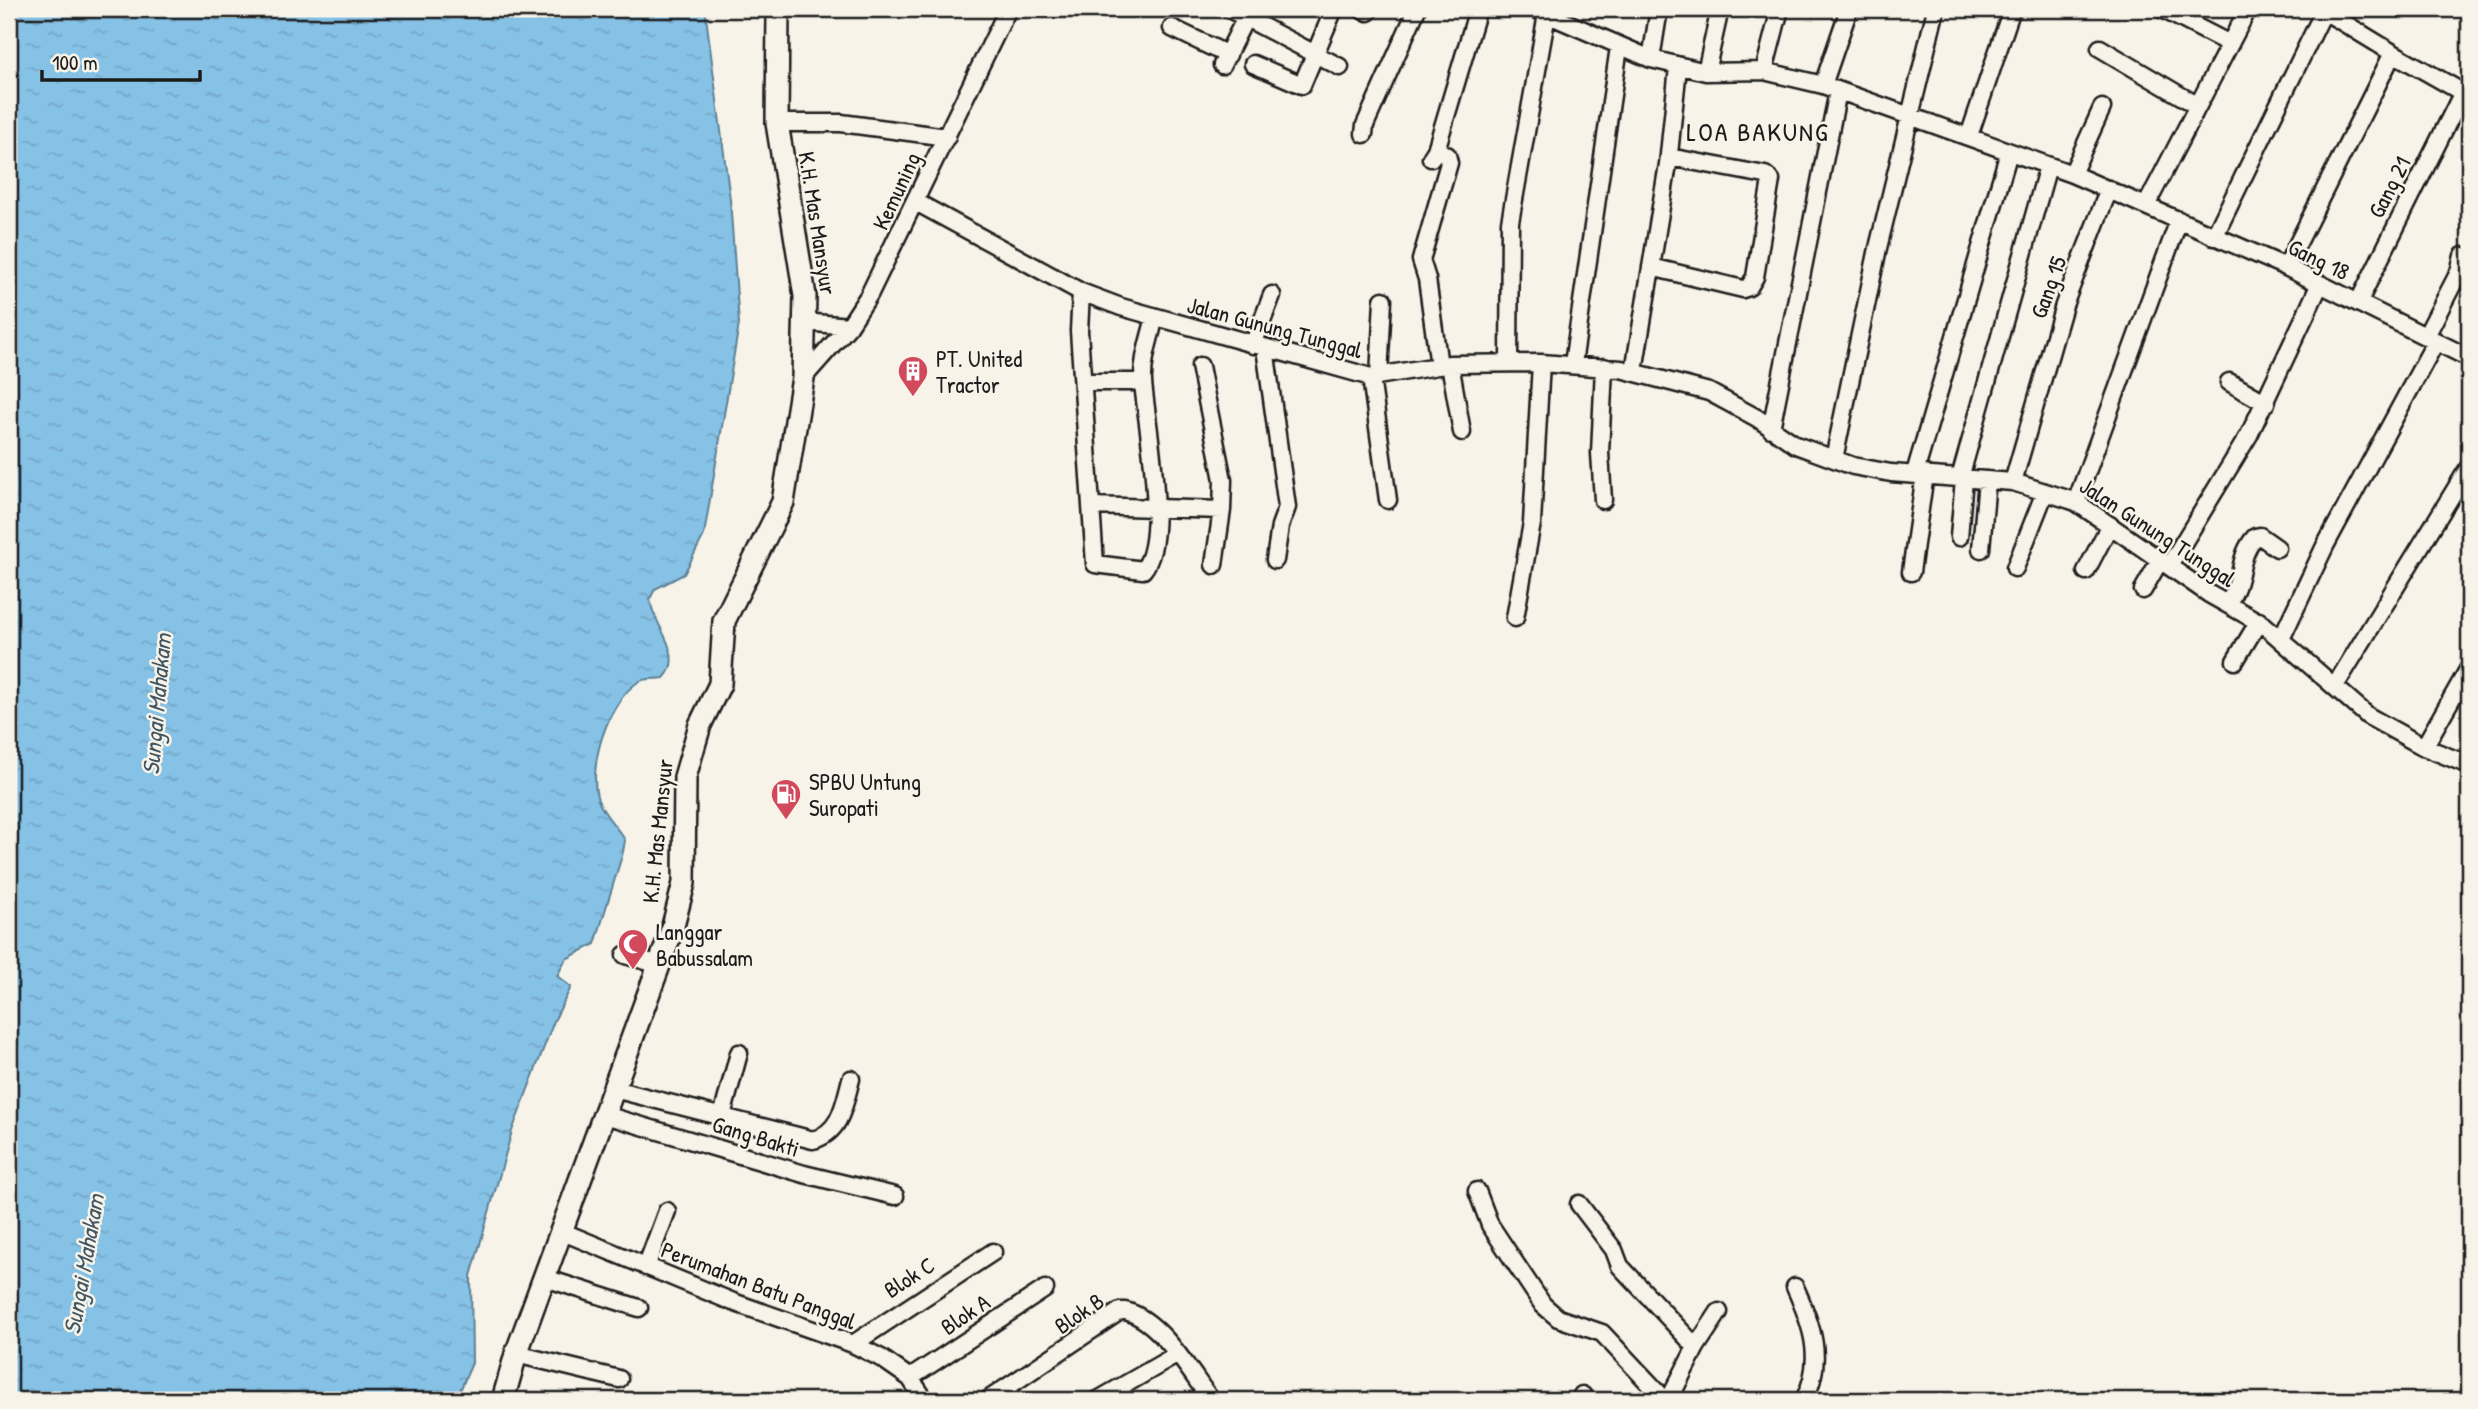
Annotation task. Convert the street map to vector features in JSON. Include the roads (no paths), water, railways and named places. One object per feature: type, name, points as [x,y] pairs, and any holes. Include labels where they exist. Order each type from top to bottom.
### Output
[{"type":"main road","name":"K.H. Mas Mansyur","points":[[503,1400],[516,1354],[660,965],[684,883],[685,777],[700,725],[720,684],[724,621],[783,502],[803,378],[805,296],[799,249],[783,175],[777,123],[778,9]]},
{"type":"street","name":"Kemuning","points":[[803,378],[849,326],[869,295],[1009,9]]},
{"type":"street","points":[[1229,9],[1248,14],[1315,57],[1340,67]]},
{"type":"street","points":[[1253,64],[1302,85],[1334,9]]},
{"type":"street","points":[[1364,134],[1365,125],[1418,9]]},
{"type":"street","points":[[1462,432],[1421,260],[1449,163],[1447,155],[1434,154],[1478,9]]},
{"type":"street","points":[[1651,60],[1659,9]]},
{"type":"street","points":[[1706,72],[1720,9]]},
{"type":"street","points":[[1764,71],[1780,9]]},
{"type":"street","points":[[1772,429],[1830,88],[1849,9]]},
{"type":"street","points":[[1834,459],[1908,115],[1936,9]]},
{"type":"street","points":[[1969,136],[2012,9]]},
{"type":"street","points":[[2162,9],[2230,44]]},
{"type":"street","points":[[2147,204],[2248,9]]},
{"type":"street","points":[[2214,237],[2323,10],[2466,94]]},
{"type":"street","points":[[1509,363],[1510,222],[1541,11]]},
{"type":"street","name":"Gang 18","points":[[1541,11],[1565,16],[1619,47],[1651,60],[1706,72],[1764,71],[1830,88],[2072,174],[2147,204],[2214,237],[2286,267],[2469,358]]},
{"type":"street","points":[[1172,28],[1225,60],[1248,14]]},
{"type":"street","points":[[1573,364],[1619,47]]},
{"type":"street","points":[[2100,48],[2198,106]]},
{"type":"street","points":[[2286,267],[2393,53]]},
{"type":"street","points":[[1634,372],[1669,157],[1678,67]]},
{"type":"street","name":"Gang 21","points":[[2358,303],[2466,94]]},
{"type":"street","points":[[2072,174],[2102,108]]},
{"type":"street","points":[[777,123],[841,123],[947,137]]},
{"type":"street","points":[[1911,572],[1920,473],[2010,152]]},
{"type":"street","points":[[1651,267],[1743,289],[1749,287],[1755,276],[1771,180],[1765,175],[1669,157]]},
{"type":"street","points":[[1959,537],[1962,479],[2048,166]]},
{"type":"street","name":"Gang 15","points":[[2013,482],[2064,305],[2109,189]]},
{"type":"street","name":"Jalan Gunung Tunggal","points":[[916,202],[1081,292],[1259,347],[1375,377],[1444,365],[1509,363],[1573,364],[1634,372],[1709,392],[1729,401],[1796,445],[1853,467],[2013,482],[2076,502],[2227,604],[2259,621],[2368,716],[2424,747],[2469,765]]},
{"type":"street","points":[[2076,502],[2179,220]]},
{"type":"street","points":[[2281,639],[2325,546],[2431,339],[2435,314],[2459,272],[2463,256]]},
{"type":"street","points":[[2143,590],[2164,563],[2266,403],[2320,284]]},
{"type":"street","points":[[1081,292],[1079,313],[1096,564],[1143,570],[1153,541],[1155,507],[1150,420],[1143,382],[1155,317]]},
{"type":"street","points":[[1272,295],[1259,347],[1287,507],[1279,526],[1275,560]]},
{"type":"street","points":[[1383,300],[1375,377],[1388,500]]},
{"type":"street","points":[[804,322],[849,326]]},
{"type":"street","points":[[1516,618],[1532,523],[1541,363]]},
{"type":"street","points":[[1200,366],[1223,480],[1222,510],[1214,565]]},
{"type":"street","points":[[1603,500],[1600,453],[1604,367]]},
{"type":"street","points":[[1083,382],[1143,382]]},
{"type":"street","points":[[2229,382],[2266,403]]},
{"type":"street","points":[[2335,686],[2469,467]]},
{"type":"street","points":[[1981,549],[1987,480]]},
{"type":"street","points":[[2015,568],[2046,492]]},
{"type":"street","points":[[1091,506],[1222,510]]},
{"type":"street","points":[[2086,571],[2110,525]]},
{"type":"street","points":[[2227,604],[2239,586],[2244,554],[2255,537],[2260,536],[2277,548]]},
{"type":"street","points":[[2235,661],[2259,621]]},
{"type":"street","points":[[2424,747],[2469,668]]},
{"type":"street","points":[[625,956],[660,965]]},
{"type":"street","points":[[722,1116],[739,1053]]},
{"type":"street","points":[[614,1089],[813,1140],[827,1136],[839,1121],[851,1079]]},
{"type":"street","name":"Gang Bakti","points":[[605,1115],[804,1174],[895,1196]]},
{"type":"street","points":[[1477,1191],[1496,1235],[1543,1305],[1558,1318],[1602,1332],[1667,1400],[1719,1312]]},
{"type":"street","points":[[1579,1204],[1614,1250],[1620,1266],[1696,1347]]},
{"type":"street","points":[[646,1267],[667,1211]]},
{"type":"street","name":"Perumahan Batu Panggal","points":[[563,1232],[733,1302],[853,1344],[881,1357],[910,1378],[925,1400]]},
{"type":"street","name":"Blok C","points":[[853,1344],[993,1252]]},
{"type":"street","points":[[545,1278],[639,1308]]},
{"type":"street","points":[[1795,1287],[1816,1342],[1815,1363],[1804,1400]]},
{"type":"street","name":"Blok A","points":[[910,1378],[1045,1289]]},
{"type":"street","name":"Blok B","points":[[988,1400],[1120,1311],[1130,1312],[1149,1325],[1178,1354],[1208,1396],[1207,1400]]},
{"type":"street","points":[[516,1354],[619,1379]]},
{"type":"street","points":[[1098,1400],[1178,1354]]},
{"type":"water","name":"Sungai Mahakam","points":[[9,9],[705,9],[730,199],[739,324],[704,535],[684,574],[655,589],[650,599],[670,649],[670,669],[664,678],[641,680],[627,691],[609,719],[598,753],[595,786],[598,800],[625,840],[623,852],[595,944],[566,959],[557,976],[571,987],[554,1021],[512,1131],[471,1276],[472,1363],[456,1400],[9,1400]]},
{"type":"place","name":"PT. United Tractor","points":[[913,398]]},
{"type":"place","name":"SPBU Untung Suropati","points":[[786,821]]},
{"type":"place","name":"Langgar Babussalam","points":[[633,971]]},
{"type":"district","name":"LOA BAKUNG","points":[[1758,131]]}]
